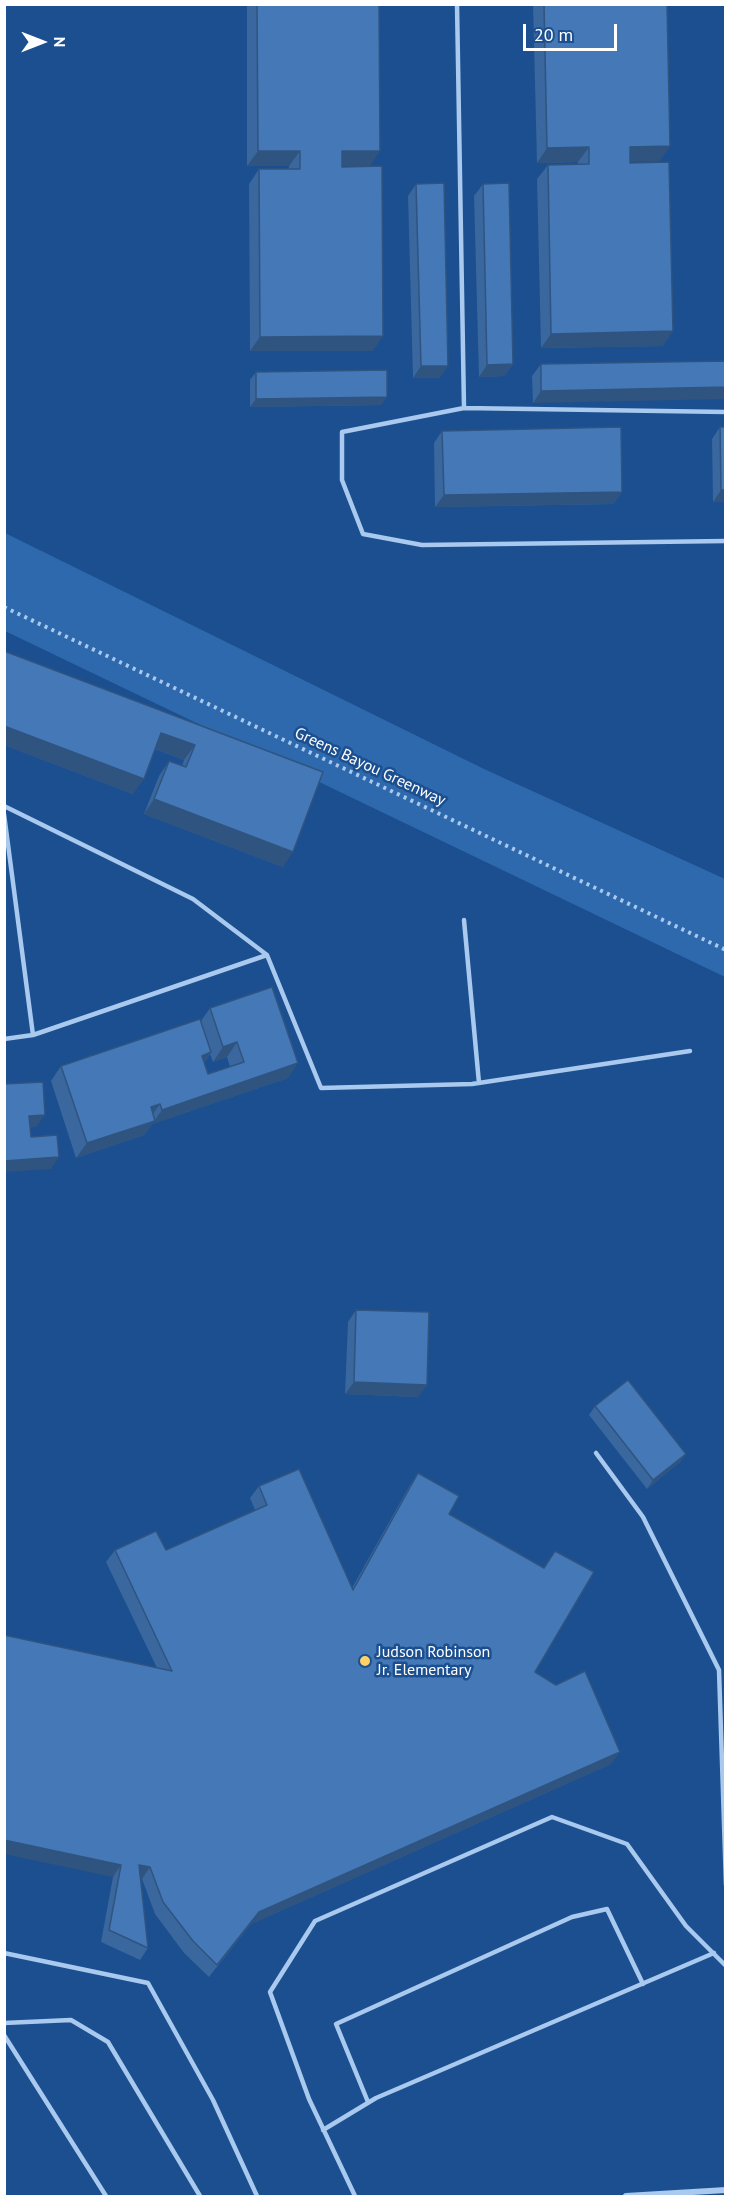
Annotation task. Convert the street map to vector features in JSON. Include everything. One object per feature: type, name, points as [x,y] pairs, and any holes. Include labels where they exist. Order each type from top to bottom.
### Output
[{"type":"street","points":[[626,2196],[726,2190]]},
{"type":"lane","points":[[457,4],[465,408]]},
{"type":"lane","points":[[726,412],[465,408],[342,432],[342,480],[363,534],[422,545],[726,541]]},
{"type":"lane","points":[[4,806],[193,899],[267,955],[321,1088],[479,1083],[690,1051]]},
{"type":"lane","points":[[4,814],[33,1035]]},
{"type":"lane","points":[[464,920],[479,1083]]},
{"type":"lane","points":[[4,1039],[33,1035],[267,955]]},
{"type":"lane","points":[[596,1453],[643,1517],[719,1670],[726,1885]]},
{"type":"lane","points":[[355,2196],[309,2098],[270,1992],[315,1920],[552,1817],[627,1844],[686,1926],[726,1966]]},
{"type":"lane","points":[[369,2102],[336,2024],[572,1917],[607,1909],[643,1984]]},
{"type":"lane","points":[[4,1953],[148,1983],[213,2100],[255,2196]]},
{"type":"lane","points":[[323,2130],[369,2102],[714,1953]]},
{"type":"lane","points":[[4,2023],[70,2020],[108,2042],[200,2196]]},
{"type":"lane","points":[[4,2035],[106,2196]]},
{"type":"path","name":"Greens Bayou Greenway","points":[[4,607],[726,950]]},
{"type":"shaded area","points":[[5,533],[482,768],[725,879],[725,977],[5,631]]},
{"type":"building","points":[[257,4],[379,4],[380,151],[342,151],[342,167],[382,166],[383,336],[260,337],[259,169],[300,169],[300,151],[258,151]]},
{"type":"building","points":[[544,4],[667,4],[670,146],[630,147],[630,163],[669,162],[673,331],[551,334],[548,165],[589,164],[589,147],[547,148]]},
{"type":"building","points":[[444,183],[448,366],[421,366],[416,184]]},
{"type":"building","points":[[509,183],[513,364],[487,365],[483,184]]},
{"type":"building","points":[[726,361],[726,387],[541,391],[541,364]]},
{"type":"building","points":[[387,370],[387,397],[256,399],[256,372]]},
{"type":"building","points":[[621,427],[622,492],[444,495],[442,431]]},
{"type":"building","points":[[720,427],[726,427],[726,490],[721,490]]},
{"type":"building","points":[[4,651],[323,772],[293,852],[154,799],[169,761],[186,767],[195,745],[161,733],[144,779],[4,726]]},
{"type":"building","points":[[272,987],[298,1063],[162,1110],[160,1104],[151,1107],[155,1121],[87,1143],[61,1066],[200,1019],[211,1052],[202,1056],[208,1074],[244,1062],[237,1042],[223,1047],[210,1008]]},
{"type":"building","points":[[43,1082],[45,1115],[29,1116],[31,1137],[57,1135],[59,1157],[4,1161],[4,1084]]},
{"type":"building","points":[[356,1310],[429,1312],[427,1385],[354,1382]]},
{"type":"building","points":[[628,1380],[686,1454],[653,1480],[595,1406]]},
{"type":"building","points":[[299,1469],[353,1590],[418,1473],[459,1496],[449,1514],[544,1568],[555,1551],[594,1572],[535,1672],[556,1685],[585,1671],[620,1752],[259,1912],[217,1965],[193,1941],[163,1902],[150,1867],[139,1865],[148,1948],[109,1930],[121,1865],[4,1840],[4,1635],[172,1671],[115,1550],[156,1531],[166,1550],[267,1505],[259,1486]]},
{"type":"place","name":"Judson Robinson Jr. Elementary","points":[[365,1661]]}]
